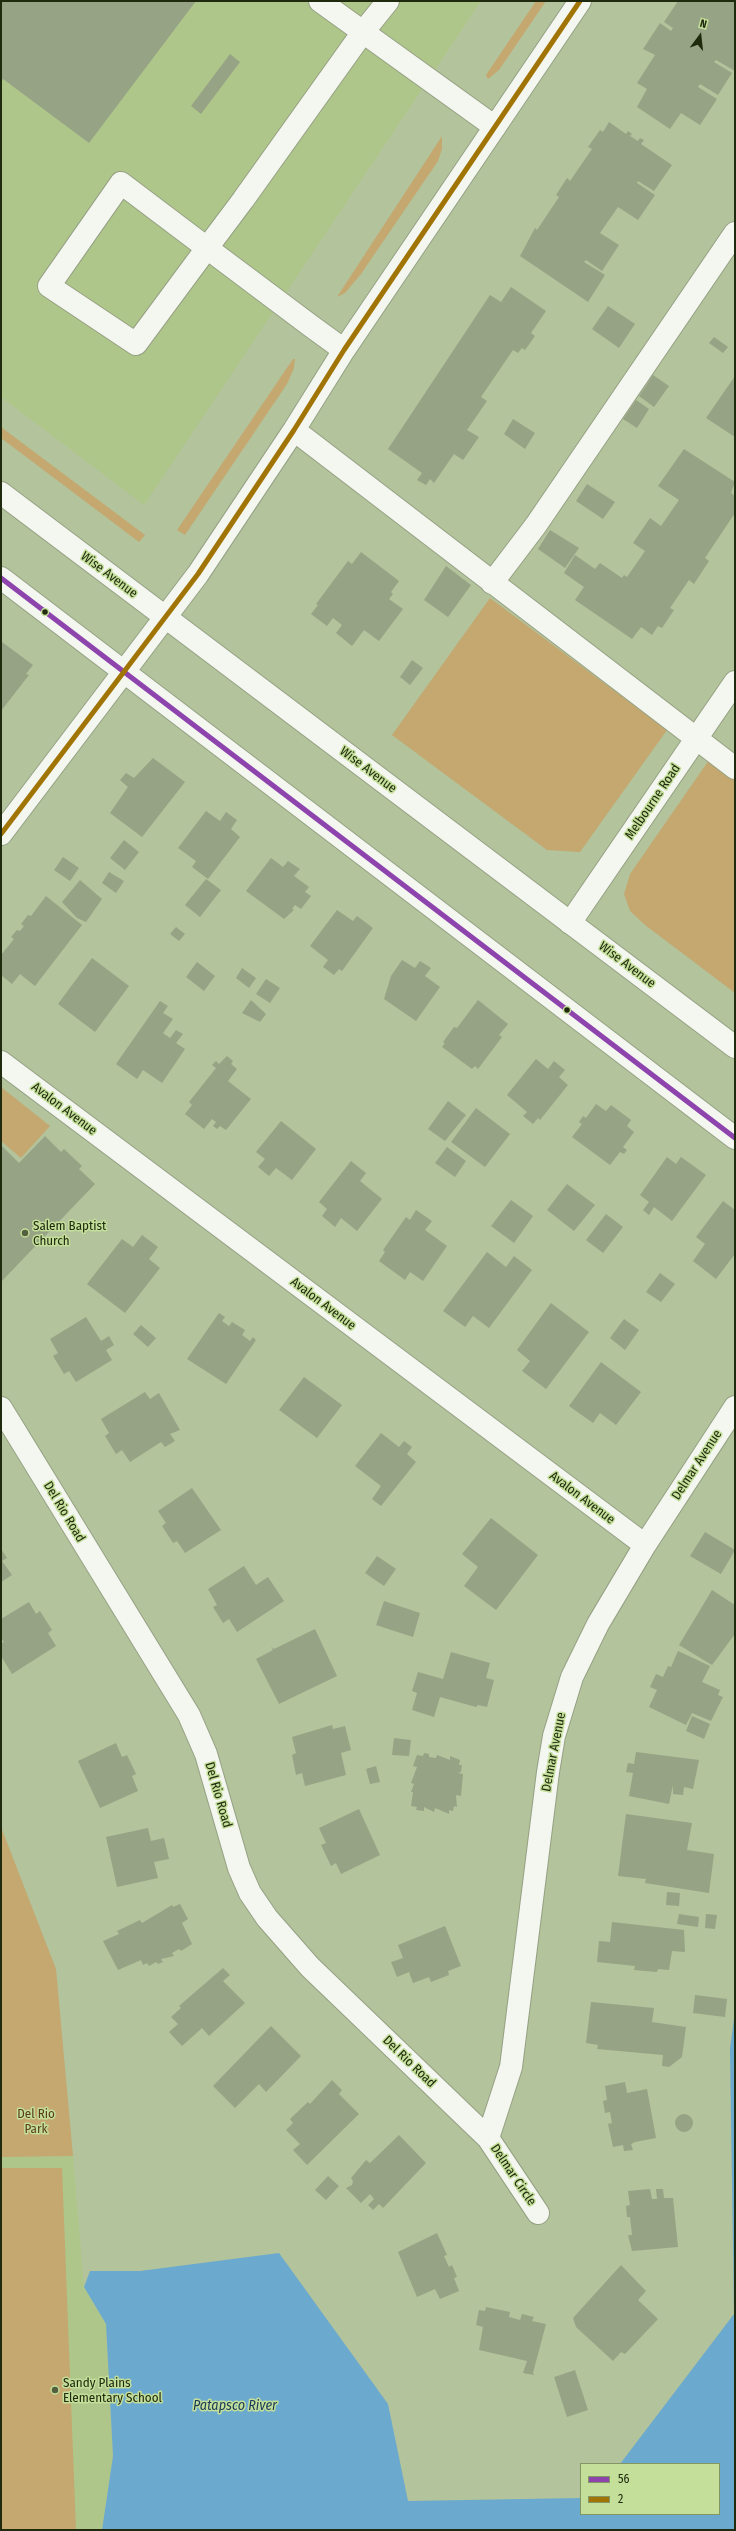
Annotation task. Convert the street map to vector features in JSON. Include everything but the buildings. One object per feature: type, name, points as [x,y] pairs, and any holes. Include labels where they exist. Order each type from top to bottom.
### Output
[{"type":"street","points":[[320,1],[495,126]]},
{"type":"street","points":[[344,350],[207,248],[121,183],[49,286],[136,344],[207,248],[363,32],[388,1]]},
{"type":"street","points":[[1,834],[198,574],[294,430],[344,350],[580,1]]},
{"type":"street","points":[[492,583],[536,525],[735,233]]},
{"type":"street","points":[[294,430],[492,583],[697,737],[735,768]]},
{"type":"street","name":"Wise Avenue","points":[[1,493],[735,1047]]},
{"type":"street","points":[[1,578],[735,1138]]},
{"type":"street","name":"Melbourne Road","points":[[570,923],[735,682]]},
{"type":"street","name":"Avalon Avenue","points":[[1,1062],[645,1546]]},
{"type":"street","name":"Delmar Avenue","points":[[488,2138],[511,2067],[554,1736],[572,1677],[582,1654],[645,1546],[735,1407]]},
{"type":"street","name":"Del Rio Road","points":[[1,1408],[189,1715],[206,1754],[239,1868],[250,1893],[267,1918],[310,1967],[488,2138]]},
{"type":"street","name":"Delmar Circle","points":[[488,2138],[538,2213]]},
{"type":"shaded area","points":[[1,1],[481,1],[144,505],[1,397]]},
{"type":"shaded area","name":"Sandy Plains Elementary School","points":[[73,2156],[84,2287],[106,2324],[113,2456],[102,2530],[1,2530],[1,2157]]},
{"type":"green space","points":[[536,1],[546,1],[499,70],[488,79],[486,75]]},
{"type":"green space","points":[[442,136],[442,149],[438,161],[361,274],[345,293],[337,297]]},
{"type":"green space","points":[[293,359],[295,359],[294,368],[287,384],[185,535],[177,530]]},
{"type":"green space","points":[[1,427],[145,535],[139,542],[1,438]]},
{"type":"green space","points":[[490,598],[667,730],[580,852],[547,850],[392,735]]},
{"type":"green space","points":[[709,760],[735,780],[735,993],[645,925],[630,911],[624,894],[630,874]]},
{"type":"green space","points":[[1,1087],[50,1126],[21,1158],[1,1141]]},
{"type":"green space","name":"Del Rio Park","points":[[1,1827],[56,1969],[73,2156],[1,2157]]},
{"type":"green space","name":"Sandy Plains Elementary School","points":[[1,2168],[62,2168],[76,2530],[1,2530]]},
{"type":"water","name":"Patapsco River","points":[[735,2011],[735,2530],[102,2530],[113,2456],[106,2324],[84,2287],[90,2271],[140,2271],[279,2253],[388,2404],[408,2501],[580,2498],[580,2515],[720,2515],[720,2463],[621,2463],[734,2314],[730,2049]]},
{"type":"transit line","name":"2","points":[[1,834],[198,574],[294,430],[344,350],[580,1]]},
{"type":"transit line","name":"56","points":[[1,578],[735,1138]]},
{"type":"place","name":"Salem Baptist Church","points":[[25,1233]]},
{"type":"place","name":"Sandy Plains Elementary School","points":[[55,2390]]}]
